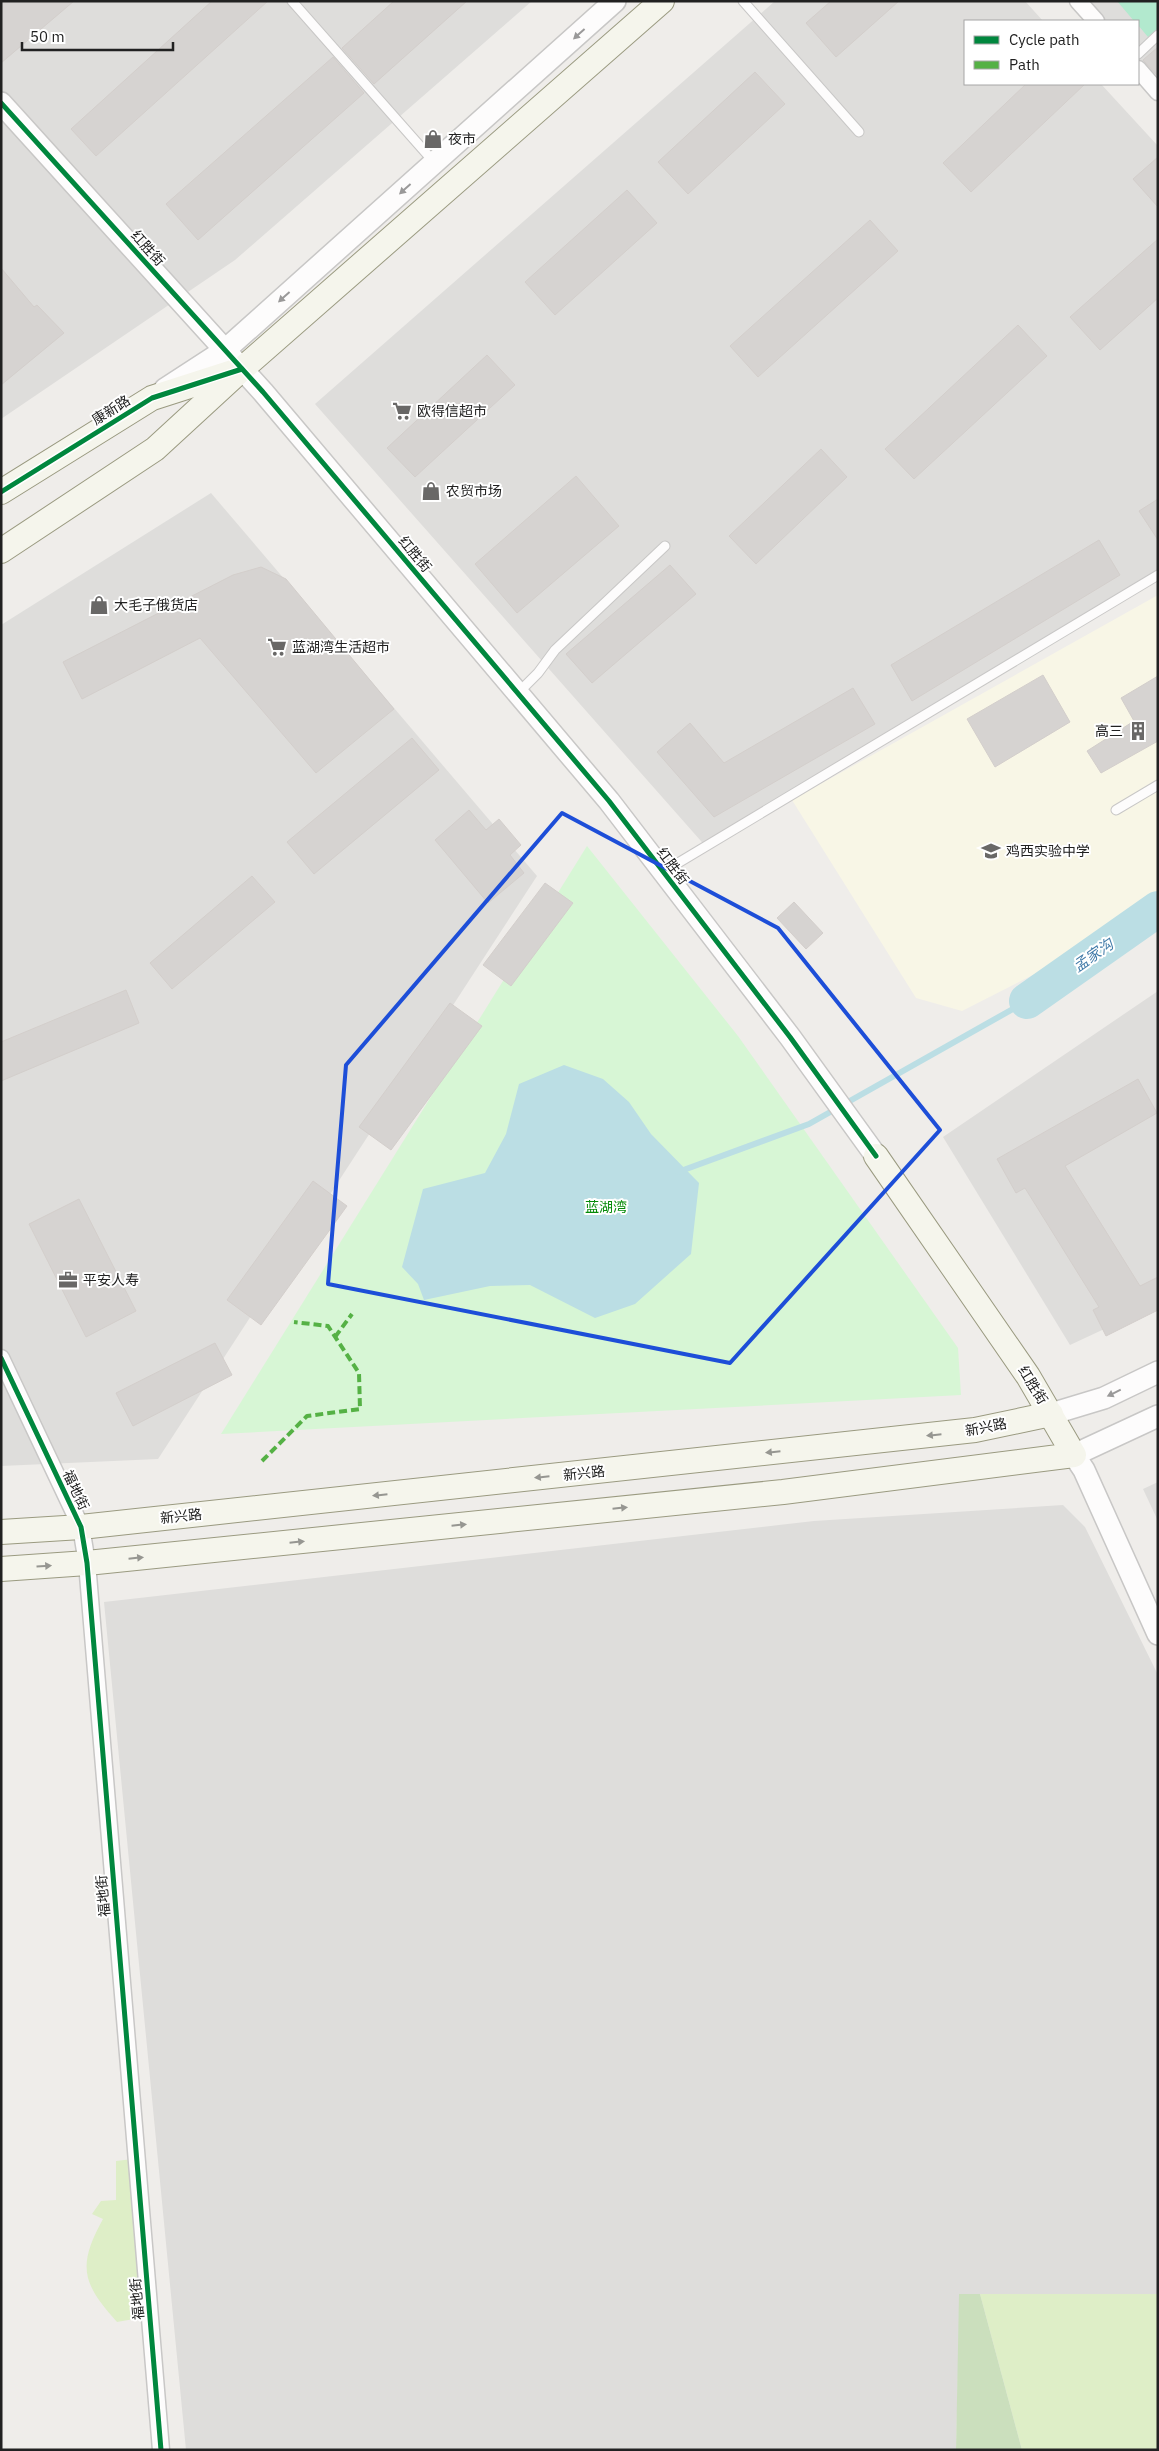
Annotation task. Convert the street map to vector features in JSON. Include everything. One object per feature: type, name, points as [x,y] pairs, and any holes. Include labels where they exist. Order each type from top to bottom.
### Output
[{"type":"main road","points":[[1,551],[156,449],[242,369],[662,1]]},
{"type":"main road","name":"康新路","points":[[1,492],[152,398],[242,369]]},
{"type":"main road","name":"红胜街","points":[[876,1156],[1028,1376],[1074,1455]]},
{"type":"main road","name":"新兴路","points":[[1,1532],[81,1527],[975,1430],[1051,1414]]},
{"type":"main road","points":[[1,1569],[87,1563],[783,1492],[1074,1455]]},
{"type":"street","points":[[152,398],[224,350],[615,1]]},
{"type":"street","points":[[1078,1],[1095,20]]},
{"type":"street","points":[[1139,70],[1158,92]]},
{"type":"street","name":"红胜街","points":[[1,103],[242,369],[609,801],[790,1037],[876,1156]]},
{"type":"street","name":"福地街","points":[[1,1358],[81,1527],[87,1563],[161,2450]]},
{"type":"street","name":"新兴路","points":[[1051,1414],[1104,1398],[1158,1372]]},
{"type":"street","points":[[1074,1455],[1158,1416]]},
{"type":"street","name":"红胜街","points":[[1074,1455],[1084,1470],[1158,1634]]},
{"type":"lane","points":[[292,1],[434,163]]},
{"type":"lane","points":[[743,1],[859,132]]},
{"type":"lane","points":[[1139,53],[1158,35]]},
{"type":"lane","points":[[518,694],[538,673],[555,650],[665,546]]},
{"type":"lane","points":[[663,872],[1158,575]]},
{"type":"lane","points":[[1116,810],[1158,785]]},
{"type":"highlighted area","points":[[562,813],[778,928],[940,1130],[730,1363],[328,1284],[346,1065]]},
{"type":"shaded area","points":[[1,1],[532,1],[235,260],[1,419]]},
{"type":"shaded area","points":[[775,1],[1025,1],[1042,20],[964,20],[964,85],[1102,85],[1158,146],[1158,579],[708,849],[315,404]]},
{"type":"shaded area","points":[[1072,1],[1158,1],[1158,101],[1139,77],[1139,20],[1088,20]]},
{"type":"shaded area","points":[[211,493],[537,876],[158,1459],[1,1466],[1,625]]},
{"type":"shaded area","name":"鸡西实验中学","points":[[1158,595],[1158,902],[1101,940],[962,1011],[916,998],[792,800]]},
{"type":"shaded area","points":[[1158,991],[1158,1304],[1070,1345],[943,1137]]},
{"type":"shaded area","points":[[1158,1482],[1158,1521],[1143,1489]]},
{"type":"shaded area","points":[[1063,1505],[1085,1527],[1158,1675],[1158,2294],[960,2294],[956,2450],[186,2450],[104,1602],[814,1521]]},
{"type":"green space","points":[[1117,1],[1158,1],[1158,28],[1148,37],[1139,26],[1139,20],[1133,20]]},
{"type":"green space","name":"蓝湖湾","points":[[587,846],[738,1036],[958,1348],[961,1395],[221,1434]]},
{"type":"green space","points":[[133,2159],[145,2317],[117,2322],[96,2296],[90,2285],[87,2274],[87,2262],[89,2249],[103,2219],[92,2214],[101,2201],[116,2200],[116,2161]]},
{"type":"green space","points":[[959,2294],[980,2294],[1022,2450],[956,2450]]},
{"type":"green space","points":[[980,2294],[1158,2294],[1158,2450],[1022,2450]]},
{"type":"water","name":"蓝湖湾","points":[[564,1065],[603,1079],[629,1102],[651,1134],[699,1183],[691,1254],[635,1304],[595,1318],[530,1285],[490,1286],[424,1300],[418,1284],[402,1267],[423,1189],[485,1173],[506,1134],[519,1084]]},
{"type":"building","points":[[1,1],[74,1],[1,63]]},
{"type":"building","points":[[212,1],[268,1],[96,156],[71,129]]},
{"type":"building","points":[[394,1],[467,1],[374,84],[342,48]]},
{"type":"building","points":[[831,1],[899,1],[836,57],[806,23]]},
{"type":"building","points":[[1158,47],[1158,76],[1143,60]]},
{"type":"building","points":[[333,57],[364,93],[198,240],[166,204]]},
{"type":"building","points":[[755,72],[785,104],[688,194],[658,162]]},
{"type":"building","points":[[1025,85],[1084,85],[971,192],[943,163]]},
{"type":"building","points":[[1158,157],[1158,207],[1133,179]]},
{"type":"building","points":[[627,190],[657,223],[555,315],[525,282]]},
{"type":"building","points":[[870,220],[898,251],[758,377],[730,346]]},
{"type":"building","points":[[1158,239],[1158,298],[1100,350],[1070,317]]},
{"type":"building","points":[[1,268],[34,307],[37,305],[64,333],[1,385]]},
{"type":"building","points":[[1018,325],[1047,356],[914,479],[885,449]]},
{"type":"building","points":[[487,355],[515,385],[415,477],[387,448]]},
{"type":"building","points":[[821,449],[847,477],[756,564],[729,536]]},
{"type":"building","points":[[576,476],[619,526],[517,613],[475,564]]},
{"type":"building","points":[[1158,499],[1158,540],[1139,511]]},
{"type":"building","points":[[1099,540],[1120,575],[912,701],[891,665]]},
{"type":"building","points":[[670,565],[696,594],[592,683],[566,654]]},
{"type":"building","points":[[261,567],[286,579],[394,709],[316,773],[200,638],[82,699],[63,662],[233,575]]},
{"type":"building","points":[[1043,675],[1070,722],[995,767],[967,719]]},
{"type":"building","name":"高三","points":[[1158,676],[1158,741],[1101,773],[1087,751],[1134,721],[1121,698]]},
{"type":"building","points":[[853,688],[875,724],[714,817],[657,752],[690,723],[724,763]]},
{"type":"building","points":[[412,738],[439,770],[314,874],[287,842]]},
{"type":"building","points":[[469,810],[486,830],[499,819],[521,845],[510,855],[524,873],[488,903],[435,840]]},
{"type":"building","points":[[252,876],[275,902],[172,989],[150,963]]},
{"type":"building","points":[[545,883],[573,903],[511,986],[483,965]]},
{"type":"building","points":[[794,902],[823,933],[806,949],[777,918]]},
{"type":"building","points":[[126,990],[139,1023],[1,1081],[1,1042]]},
{"type":"building","points":[[450,1003],[482,1026],[391,1150],[359,1127]]},
{"type":"building","points":[[1138,1079],[1157,1113],[1065,1166],[1140,1286],[1158,1277],[1158,1310],[1106,1336],[1093,1310],[1099,1307],[1025,1188],[1016,1193],[997,1159]]},
{"type":"building","points":[[313,1181],[347,1206],[261,1325],[227,1300]]},
{"type":"building","points":[[79,1199],[136,1311],[86,1337],[29,1224]]},
{"type":"building","points":[[215,1343],[232,1375],[133,1426],[116,1393]]},
{"type":"waterway","name":"孟家沟","points":[[1027,1001],[1158,909]]},
{"type":"waterway","points":[[678,1172],[809,1124],[1027,1001]]},
{"type":"marked path","points":[[335,1337],[352,1314]]},
{"type":"marked path","points":[[262,1461],[307,1416],[360,1409],[359,1373],[328,1326],[294,1322]]},
{"type":"cycle path","points":[[1,103],[263,392],[609,801],[790,1037],[876,1156]]},
{"type":"cycle path","points":[[1,492],[152,398],[242,369]]},
{"type":"cycle path","points":[[1,1358],[81,1527],[87,1563],[161,2450]]},
{"type":"place","name":"夜市","points":[[433,139]]},
{"type":"place","name":"欧得信超市","points":[[402,411]]},
{"type":"place","name":"农贸市场","points":[[431,491]]},
{"type":"place","name":"大毛子俄货店","points":[[99,605]]},
{"type":"place","name":"蓝湖湾生活超市","points":[[277,647]]},
{"type":"place","name":"高三","points":[[1138,731]]},
{"type":"place","name":"鸡西实验中学","points":[[991,851]]},
{"type":"place","name":"平安人寿","points":[[68,1280]]}]
